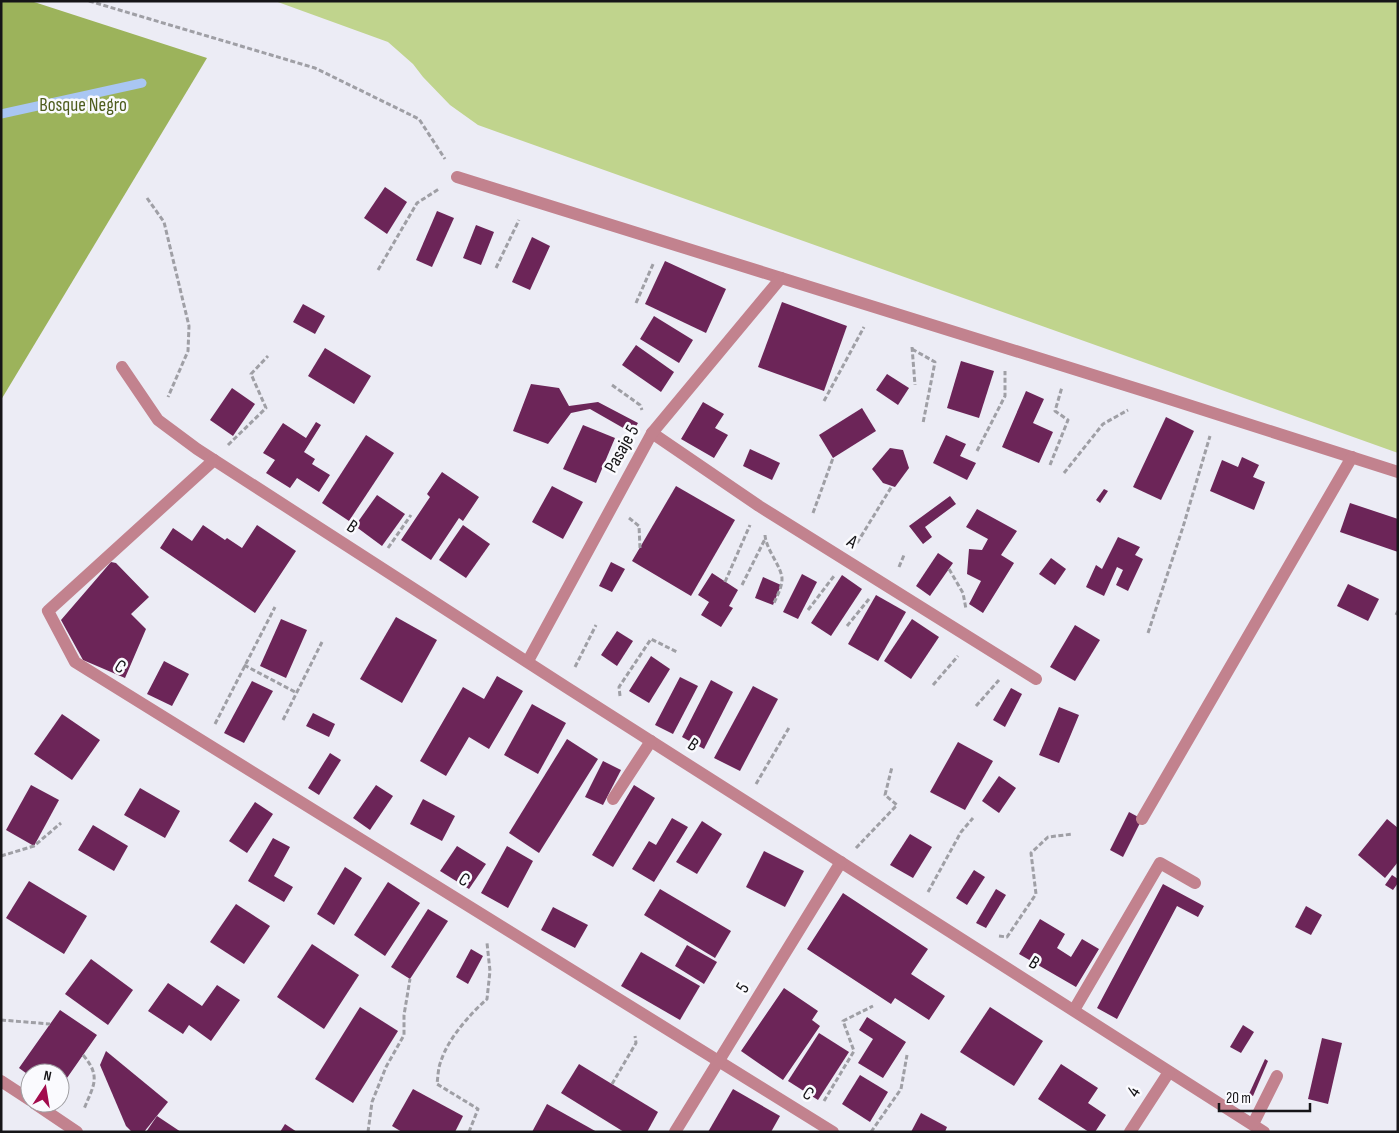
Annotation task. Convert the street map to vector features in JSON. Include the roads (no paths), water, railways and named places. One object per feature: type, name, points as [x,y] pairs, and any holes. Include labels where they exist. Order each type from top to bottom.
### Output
[{"type":"street","points":[[458,177],[920,320],[1398,472]]},
{"type":"street","name":"Pasaje 5","points":[[528,661],[652,433],[781,278]]},
{"type":"street","name":"B","points":[[122,367],[158,420],[214,460],[620,722],[1264,1132]]},
{"type":"street","name":"A","points":[[652,433],[762,508],[1036,680]]},
{"type":"street","points":[[1142,819],[1352,457]]},
{"type":"street","name":"C","points":[[214,460],[48,611],[75,662],[834,1132]]},
{"type":"street","points":[[614,799],[651,741]]},
{"type":"street","name":"5","points":[[675,1132],[842,862]]},
{"type":"street","points":[[1074,1010],[1160,863],[1195,883]]},
{"type":"street","name":"4","points":[[1130,1132],[1169,1072]]},
{"type":"street","points":[[1253,1124],[1277,1076]]},
{"type":"street","points":[[1,1081],[20,1093]]},
{"type":"street","points":[[49,1113],[76,1131]]},
{"type":"waterway","points":[[1,114],[142,83]]},
{"type":"park label","name":"Bosque Negro","points":[[83,105]]}]
